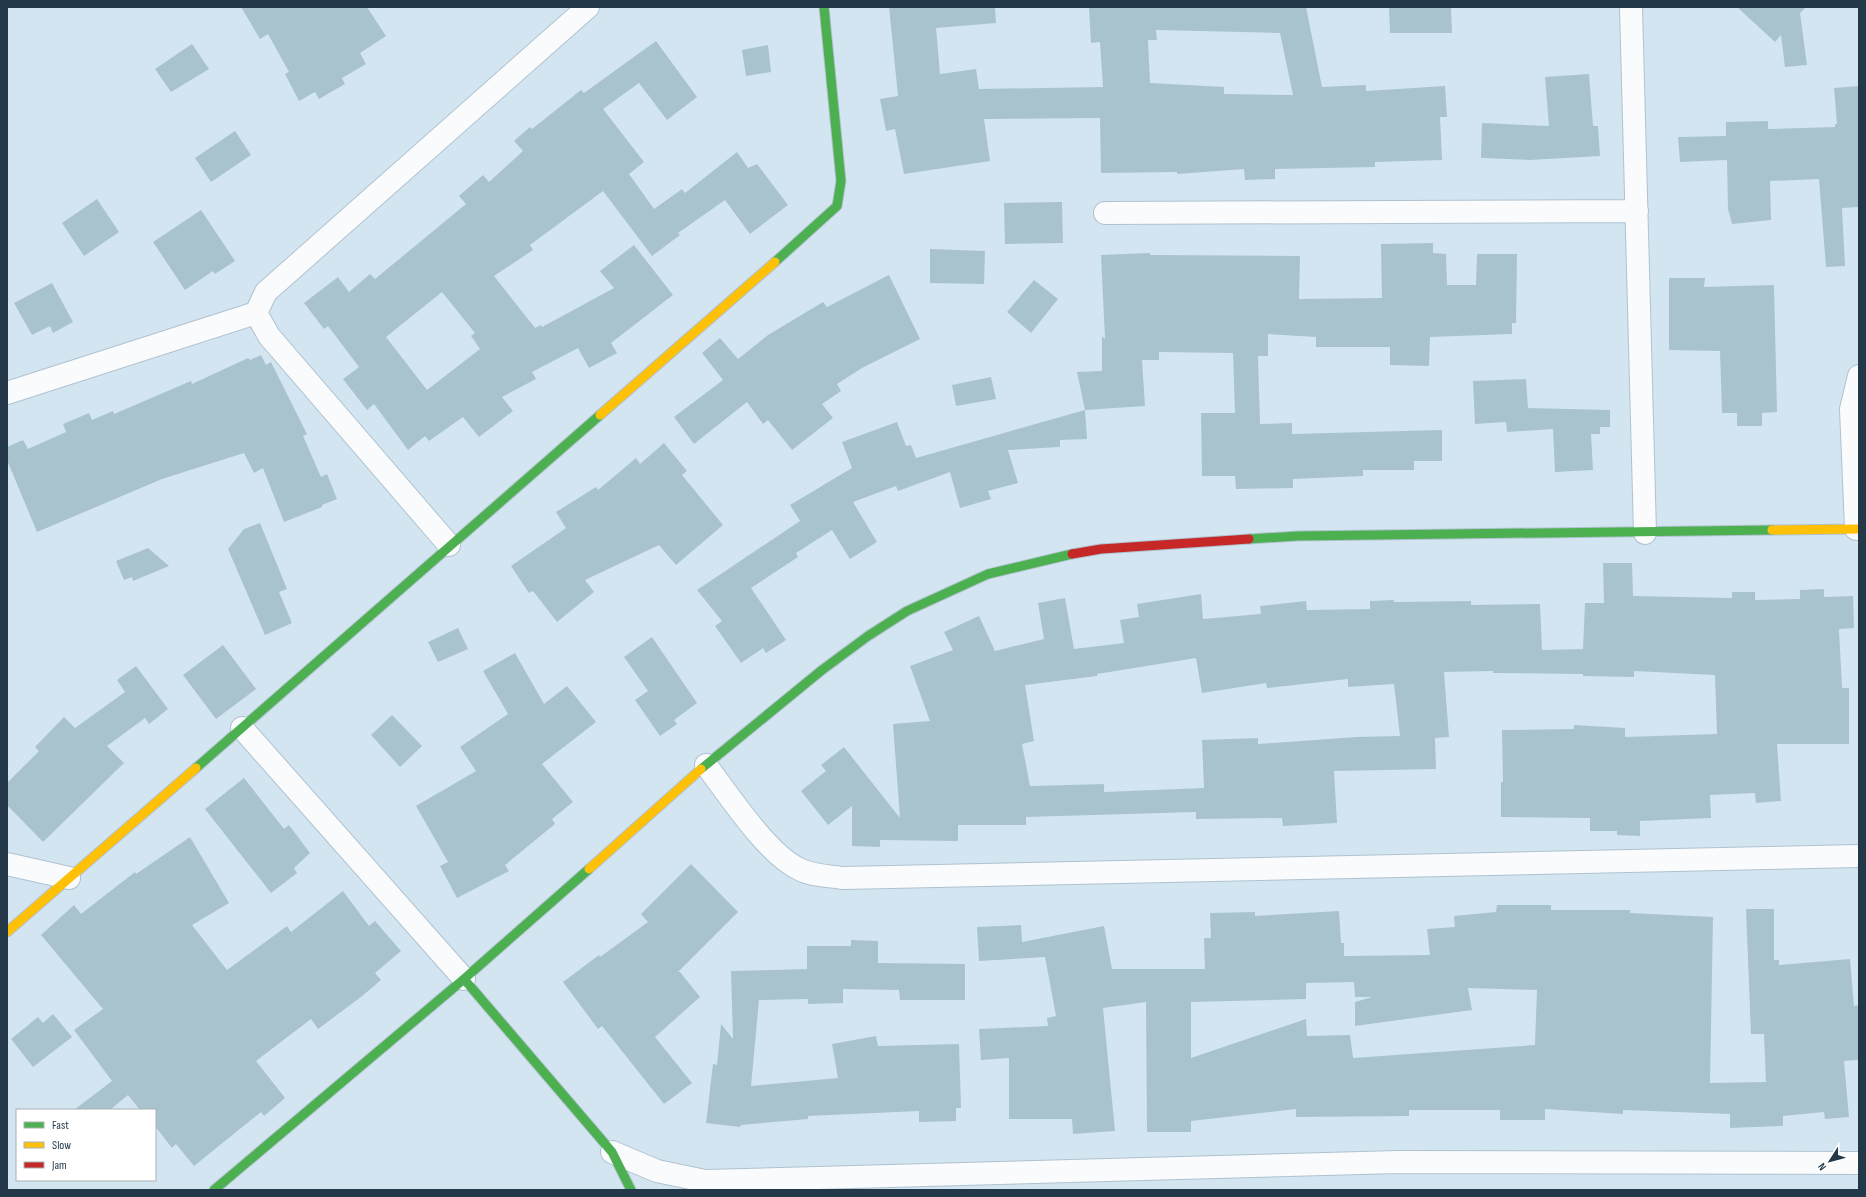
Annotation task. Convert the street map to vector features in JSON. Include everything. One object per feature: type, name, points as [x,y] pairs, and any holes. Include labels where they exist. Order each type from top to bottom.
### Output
[{"type":"street","points":[[7,393],[256,313],[266,292],[588,7]]},
{"type":"street","points":[[7,932],[808,234],[837,206],[841,181],[824,7]]},
{"type":"street","points":[[1631,7],[1645,533]]},
{"type":"street","points":[[1105,213],[1637,211]]},
{"type":"street","points":[[256,313],[269,336],[450,545]]},
{"type":"street","points":[[214,1190],[464,979],[706,765],[822,670],[907,611],[952,589],[988,574],[1026,564],[1102,549],[1298,536],[1645,533],[1858,529],[1851,409],[1859,376]]},
{"type":"street","points":[[242,728],[464,979],[612,1152],[631,1190]]},
{"type":"street","points":[[706,765],[780,857],[800,870],[844,878],[1859,856]]},
{"type":"street","points":[[7,864],[69,878]]},
{"type":"street","points":[[612,1152],[657,1171],[705,1181],[1398,1162],[1859,1162]]},
{"type":"building","points":[[241,7],[367,7],[386,36],[360,53],[366,64],[342,78],[345,84],[319,99],[315,92],[299,101],[285,74],[289,72],[268,34],[260,39]]},
{"type":"building","points":[[889,7],[995,7],[996,23],[936,28],[940,74],[976,69],[979,89],[1103,87],[1100,42],[1091,43],[1089,8],[1306,7],[1322,87],[1366,85],[1366,91],[1445,86],[1447,117],[1440,117],[1442,160],[1375,162],[1375,167],[1275,169],[1275,179],[1245,180],[1244,169],[1177,174],[1177,172],[1101,173],[1100,118],[984,119],[990,161],[904,174],[895,129],[886,131],[880,99],[898,96]],"holes":[[[1156,30],[1280,33],[1293,95],[1224,94],[1224,87],[1150,83],[1148,40],[1157,40]]]},
{"type":"building","points":[[1389,7],[1451,7],[1452,33],[1390,33]]},
{"type":"building","points":[[1737,7],[1806,7],[1800,13],[1807,65],[1785,67],[1781,35],[1775,42]]},
{"type":"building","points":[[656,41],[697,97],[667,120],[639,83],[603,109],[644,162],[629,174],[654,209],[682,189],[685,193],[737,152],[748,168],[757,164],[788,205],[750,234],[725,200],[678,233],[680,235],[652,256],[603,191],[530,245],[533,250],[494,276],[535,328],[541,325],[542,327],[614,288],[600,271],[634,245],[673,295],[611,343],[617,353],[589,368],[578,348],[532,372],[536,379],[502,397],[513,411],[479,437],[463,417],[429,441],[425,436],[408,450],[374,404],[367,410],[343,379],[359,367],[328,326],[324,329],[304,303],[338,277],[349,292],[370,274],[375,279],[466,204],[459,196],[483,175],[489,182],[523,151],[514,141],[530,127],[532,129],[581,90],[584,93]],"holes":[[[442,292],[475,333],[471,336],[480,349],[427,390],[386,337]]]},
{"type":"building","points":[[192,44],[209,69],[171,92],[155,69]]},
{"type":"building","points":[[768,45],[771,72],[746,76],[742,50]]},
{"type":"building","points":[[1589,74],[1593,126],[1598,126],[1600,156],[1530,160],[1481,158],[1482,123],[1549,126],[1545,77]]},
{"type":"building","points":[[1859,86],[1859,207],[1842,208],[1845,266],[1826,267],[1819,179],[1770,181],[1771,220],[1732,224],[1728,209],[1727,160],[1680,162],[1678,137],[1726,136],[1726,122],[1768,121],[1768,129],[1835,127],[1835,124],[1837,124],[1834,88]]},
{"type":"building","points":[[235,131],[251,155],[211,182],[195,158]]},
{"type":"building","points":[[97,199],[119,232],[84,256],[62,223]]},
{"type":"building","points":[[1062,202],[1063,243],[1005,244],[1004,203]]},
{"type":"building","points":[[201,210],[235,261],[215,274],[213,271],[185,290],[153,242]]},
{"type":"building","points":[[1433,243],[1433,253],[1446,254],[1447,285],[1476,285],[1477,254],[1517,254],[1516,323],[1512,323],[1512,334],[1430,337],[1429,366],[1390,365],[1390,347],[1316,347],[1316,337],[1268,334],[1268,356],[1258,356],[1260,424],[1292,423],[1292,434],[1442,430],[1442,461],[1414,461],[1414,470],[1363,470],[1363,476],[1293,479],[1293,488],[1236,489],[1235,476],[1202,476],[1201,413],[1235,413],[1233,353],[1159,352],[1159,360],[1142,360],[1145,406],[1085,410],[1077,372],[1102,371],[1102,336],[1105,339],[1101,255],[1150,253],[1150,255],[1300,256],[1299,299],[1382,298],[1381,244]]},
{"type":"building","points":[[930,249],[985,251],[984,284],[930,283]]},
{"type":"building","points":[[889,275],[920,339],[862,368],[837,384],[841,391],[822,404],[833,418],[792,450],[768,420],[763,424],[747,402],[694,444],[674,417],[723,380],[702,353],[720,338],[738,359],[768,335],[823,302],[827,307]]},
{"type":"building","points":[[1669,278],[1705,278],[1704,287],[1774,285],[1777,412],[1762,413],[1762,426],[1737,426],[1737,413],[1722,413],[1720,351],[1669,350]]},
{"type":"building","points":[[1034,280],[1058,299],[1031,333],[1007,312]]},
{"type":"building","points":[[52,283],[73,322],[53,333],[50,326],[32,335],[14,303]]},
{"type":"building","points":[[261,355],[266,365],[271,362],[307,434],[303,436],[321,477],[327,474],[337,499],[322,505],[322,507],[284,522],[263,468],[254,473],[244,453],[162,479],[37,532],[7,460],[7,447],[23,440],[28,449],[66,432],[63,424],[89,413],[92,420],[113,411],[114,414],[191,381],[192,384],[248,358],[250,360]]},
{"type":"building","points":[[991,377],[996,399],[956,406],[952,385]]},
{"type":"building","points":[[1526,379],[1528,408],[1610,410],[1610,427],[1600,427],[1600,434],[1591,434],[1593,470],[1555,472],[1553,429],[1507,432],[1506,422],[1475,424],[1473,381]]},
{"type":"building","points":[[1085,410],[1087,439],[1060,440],[1060,447],[1008,450],[1018,483],[988,491],[991,499],[960,508],[950,472],[898,491],[896,486],[853,502],[877,542],[850,559],[832,530],[796,553],[798,557],[751,588],[786,640],[766,653],[763,648],[741,663],[715,626],[722,621],[697,590],[800,521],[790,505],[852,468],[842,442],[897,422],[906,446],[911,445],[916,458]]},
{"type":"building","points":[[664,443],[687,471],[682,475],[723,525],[676,565],[659,545],[585,580],[594,592],[557,622],[533,591],[529,593],[511,566],[566,528],[556,512],[596,487],[598,490],[636,458],[640,464]]},
{"type":"building","points":[[260,523],[287,589],[279,592],[292,623],[265,635],[228,549],[244,529]]},
{"type":"building","points":[[148,548],[169,566],[133,581],[132,577],[124,580],[116,561]]},
{"type":"building","points":[[1603,563],[1632,563],[1633,596],[1732,598],[1732,592],[1755,592],[1755,600],[1800,599],[1800,590],[1824,589],[1824,597],[1853,596],[1854,628],[1839,629],[1842,688],[1849,688],[1849,744],[1777,744],[1781,801],[1756,803],[1755,793],[1710,795],[1711,818],[1640,821],[1640,836],[1617,835],[1617,831],[1590,831],[1590,818],[1501,817],[1501,782],[1503,782],[1502,730],[1574,729],[1574,725],[1625,728],[1625,737],[1717,734],[1715,675],[1634,671],[1634,677],[1583,676],[1583,674],[1493,673],[1493,671],[1444,672],[1449,737],[1435,738],[1436,769],[1334,771],[1337,823],[1283,826],[1282,818],[1196,819],[1196,812],[1026,817],[1026,825],[958,825],[958,841],[880,840],[880,847],[852,846],[852,806],[828,825],[801,791],[826,771],[821,765],[844,747],[900,818],[893,724],[930,721],[910,666],[953,650],[944,632],[979,616],[995,651],[1044,639],[1038,603],[1065,598],[1074,649],[1124,643],[1120,620],[1139,617],[1137,604],[1201,594],[1203,619],[1261,614],[1260,606],[1306,601],[1307,610],[1370,609],[1370,601],[1394,600],[1394,602],[1471,601],[1471,605],[1540,604],[1542,650],[1583,649],[1585,603],[1604,603]],"holes":[[[1196,658],[1202,693],[1266,683],[1267,688],[1348,679],[1348,687],[1394,684],[1400,736],[1356,737],[1258,744],[1258,738],[1202,740],[1204,788],[1104,792],[1104,784],[1030,786],[1022,744],[1034,741],[1025,685],[1097,676],[1097,674]]]},
{"type":"building","points":[[458,628],[468,649],[438,662],[428,642]]},
{"type":"building","points":[[652,637],[697,703],[674,720],[677,724],[660,736],[635,700],[648,691],[624,657]]},
{"type":"building","points":[[223,645],[256,689],[216,719],[183,675]]},
{"type":"building","points":[[515,653],[544,704],[567,686],[596,722],[542,764],[573,802],[552,819],[555,824],[505,865],[509,871],[457,898],[440,866],[448,862],[416,806],[476,771],[460,747],[508,714],[483,671]]},
{"type":"building","points":[[136,666],[168,709],[149,724],[145,718],[107,746],[124,763],[43,842],[7,805],[7,783],[39,751],[35,747],[64,717],[75,728],[125,692],[117,680]]},
{"type":"building","points":[[392,715],[422,746],[400,767],[371,735]]},
{"type":"building","points":[[244,778],[284,829],[289,825],[310,853],[294,868],[297,873],[271,893],[205,809]]},
{"type":"building","points":[[190,837],[229,903],[192,925],[227,970],[287,926],[291,932],[343,891],[369,926],[375,921],[401,951],[375,973],[381,980],[361,997],[318,1029],[311,1019],[256,1061],[285,1098],[264,1116],[261,1112],[194,1166],[176,1144],[172,1148],[156,1127],[156,1109],[139,1109],[128,1095],[111,1109],[75,1109],[112,1081],[74,1030],[103,1009],[41,935],[74,905],[81,914],[135,872],[136,874]]},
{"type":"building","points":[[691,864],[738,912],[678,972],[680,972],[700,997],[655,1037],[692,1083],[664,1104],[602,1026],[598,1029],[563,982],[599,955],[600,957],[648,922],[641,914]]},
{"type":"building","points":[[1497,905],[1551,905],[1551,910],[1630,910],[1630,913],[1713,917],[1710,1083],[1766,1082],[1764,1034],[1751,1034],[1746,909],[1774,909],[1774,960],[1779,960],[1779,965],[1850,959],[1854,1006],[1859,1005],[1859,1060],[1844,1061],[1849,1117],[1825,1119],[1824,1112],[1783,1116],[1783,1126],[1730,1128],[1730,1114],[1623,1110],[1623,1114],[1545,1109],[1545,1120],[1500,1120],[1500,1110],[1409,1110],[1409,1116],[1296,1117],[1296,1109],[1191,1121],[1191,1132],[1147,1132],[1146,1002],[1103,1008],[1115,1131],[1073,1134],[1072,1119],[1009,1119],[1009,1058],[981,1060],[979,1029],[1048,1026],[1047,1018],[1056,1016],[1045,957],[979,961],[977,927],[1021,925],[1022,942],[1104,926],[1112,969],[1205,969],[1204,938],[1211,938],[1210,913],[1255,912],[1255,916],[1339,911],[1341,943],[1344,943],[1344,956],[1430,955],[1427,929],[1455,927],[1454,916],[1496,912]],"holes":[[[1354,982],[1355,997],[1372,997],[1355,1002],[1355,1026],[1472,1010],[1468,988],[1537,990],[1535,1045],[1353,1058],[1350,1035],[1307,1036],[1306,1019],[1191,1058],[1191,1002],[1306,999],[1306,983]]]},
{"type":"building","points":[[851,940],[878,941],[878,963],[965,964],[965,1000],[900,1000],[899,990],[843,989],[843,1003],[808,1004],[808,999],[759,1000],[751,1086],[838,1078],[832,1044],[876,1036],[878,1046],[959,1044],[961,1108],[956,1108],[956,1121],[919,1122],[919,1111],[808,1116],[808,1119],[741,1125],[740,1127],[706,1123],[713,1064],[717,1065],[721,1024],[733,1039],[731,971],[807,969],[807,946],[851,946]]},
{"type":"building","points":[[53,1014],[72,1037],[33,1067],[11,1039],[38,1017],[43,1023]]},
{"type":"traffic: fast","points":[[775,262],[837,206],[841,181],[824,7]]},
{"type":"traffic: fast","points":[[196,768],[600,415]]},
{"type":"traffic: fast","points":[[1249,539],[1298,536],[1772,530]]},
{"type":"traffic: fast","points":[[701,769],[822,670],[868,636],[907,611],[988,574],[1072,554]]},
{"type":"traffic: fast","points":[[214,1190],[464,979],[589,869]]},
{"type":"traffic: fast","points":[[464,979],[612,1152],[631,1190]]},
{"type":"traffic: slow","points":[[600,415],[775,262]]},
{"type":"traffic: slow","points":[[1772,530],[1859,529]]},
{"type":"traffic: slow","points":[[7,932],[196,768]]},
{"type":"traffic: slow","points":[[589,869],[701,769]]},
{"type":"traffic: jam","points":[[1072,554],[1101,549],[1249,539]]}]
